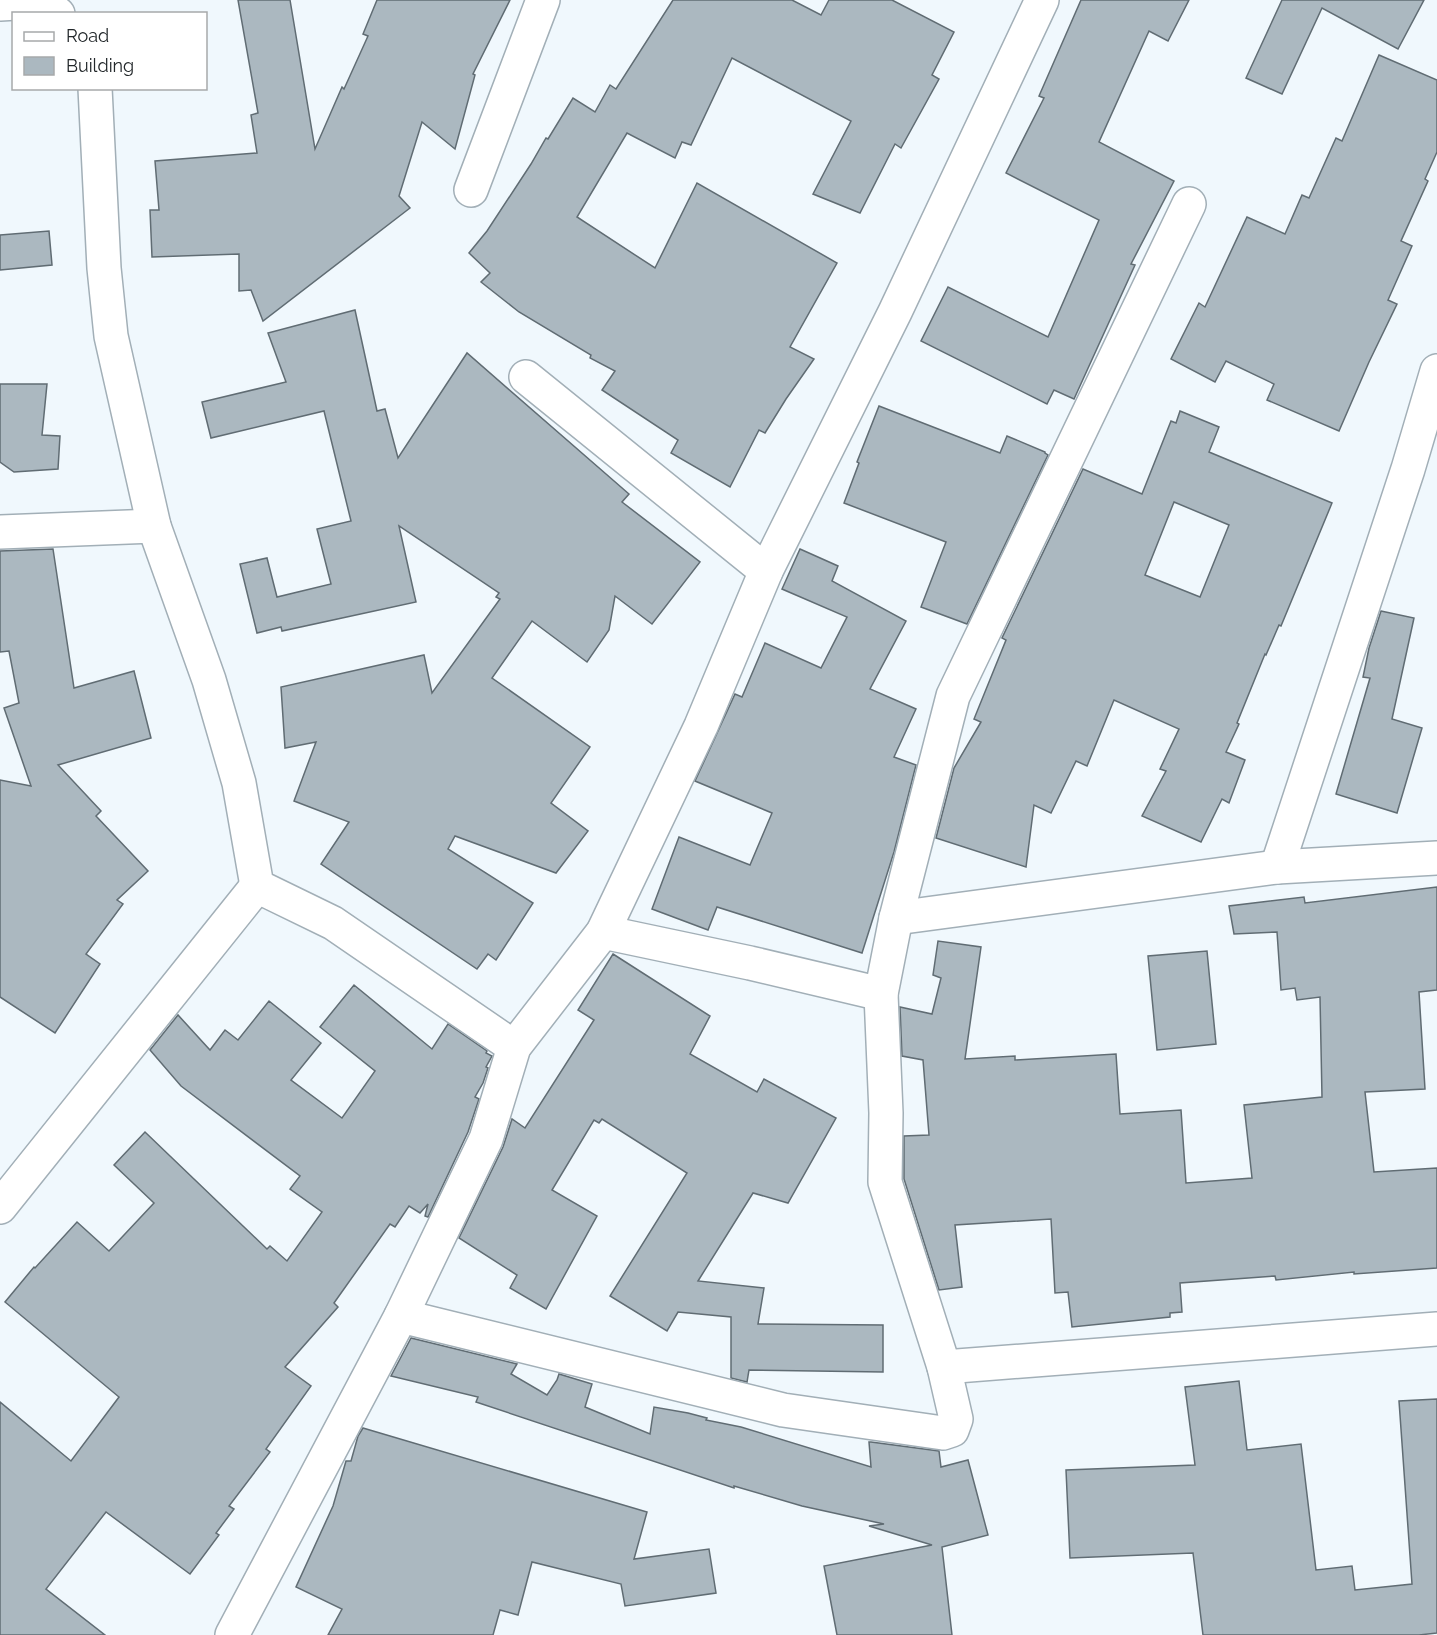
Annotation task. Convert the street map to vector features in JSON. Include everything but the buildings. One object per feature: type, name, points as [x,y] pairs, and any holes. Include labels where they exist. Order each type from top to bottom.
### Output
[{"type":"street","points":[[471,190],[543,0]]},
{"type":"street","points":[[232,1635],[401,1316],[486,1140],[514,1047],[603,932],[701,726],[766,571],[895,312],[1042,0]]},
{"type":"street","points":[[0,4],[17,3],[51,12]]},
{"type":"street","points":[[0,1207],[257,886],[238,783],[212,692],[154,526],[111,336],[104,268],[95,90]]},
{"type":"street","points":[[401,1316],[783,1410],[943,1433],[952,1430],[956,1419],[944,1367],[885,1182],[886,1113],[881,994],[896,918],[953,696],[1189,204]]},
{"type":"street","points":[[1277,867],[1408,469],[1437,372]]},
{"type":"street","points":[[526,377],[766,571]]},
{"type":"street","points":[[0,532],[154,526]]},
{"type":"street","points":[[896,918],[1277,867],[1437,858]]},
{"type":"street","points":[[257,886],[333,923],[514,1047]]},
{"type":"street","points":[[603,932],[881,994]]},
{"type":"street","points":[[944,1367],[1437,1329]]}]
